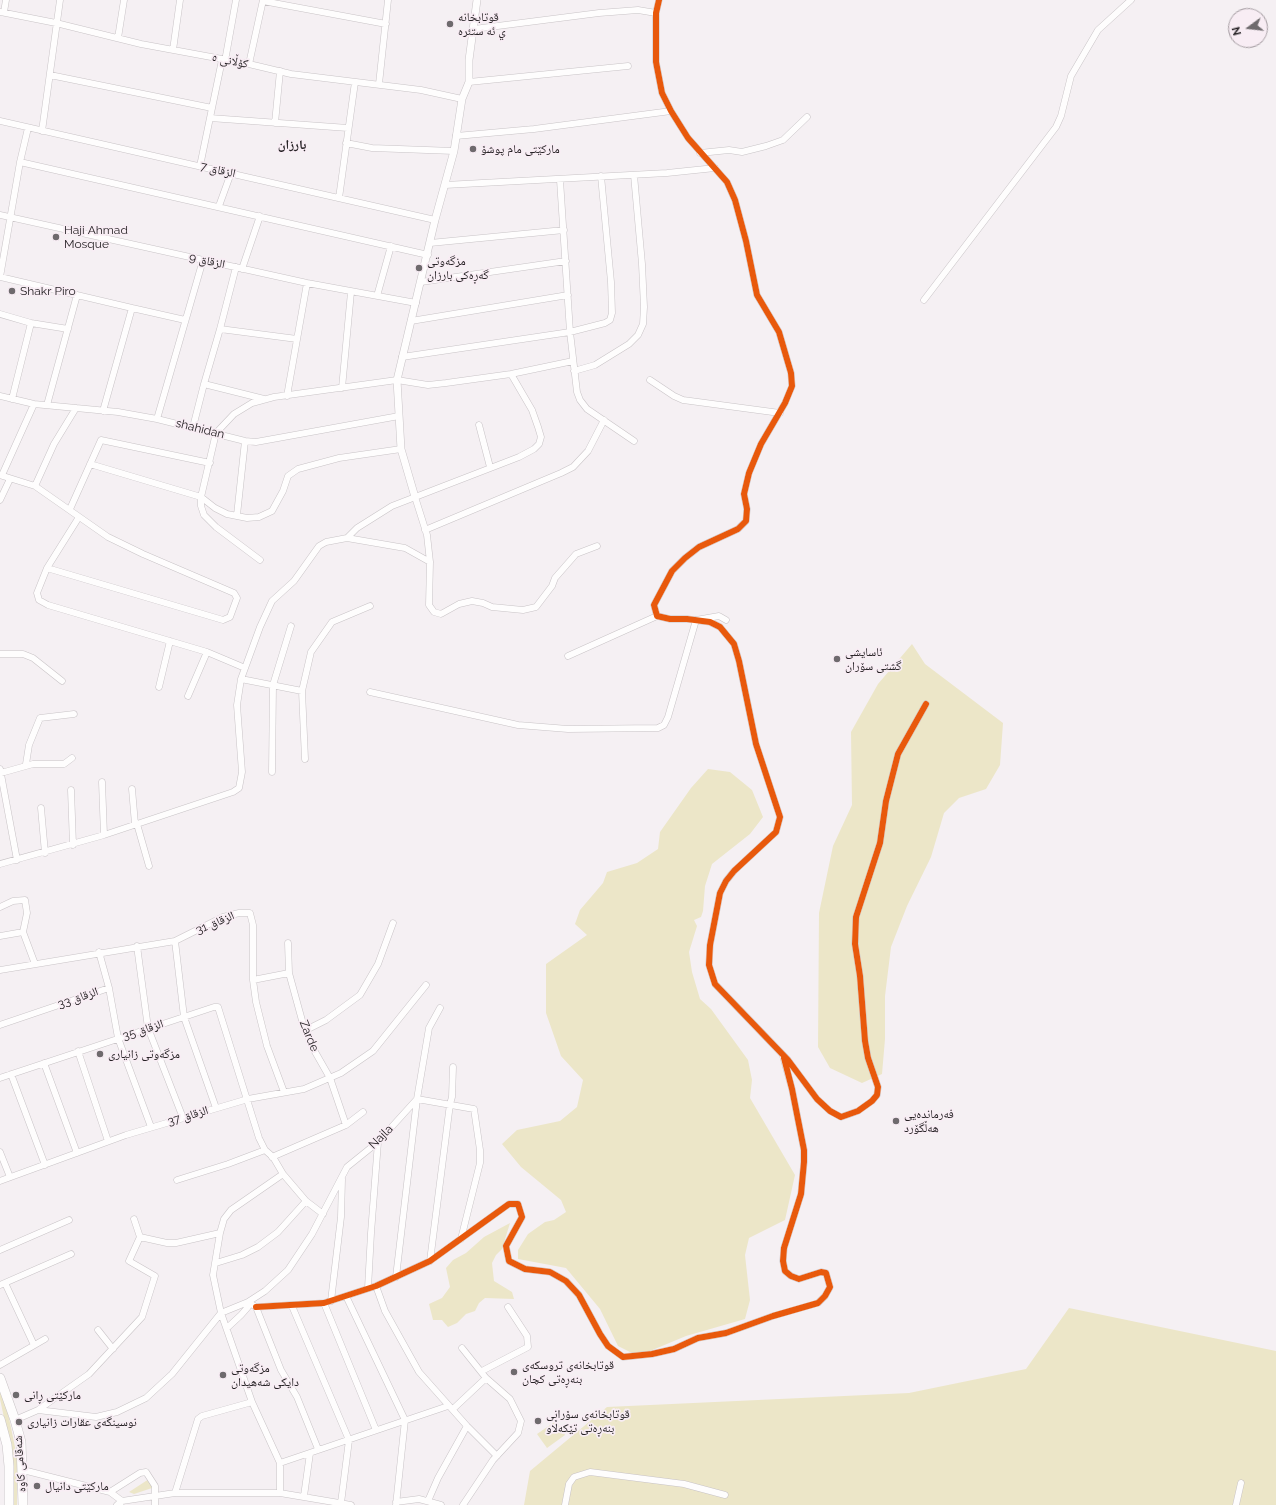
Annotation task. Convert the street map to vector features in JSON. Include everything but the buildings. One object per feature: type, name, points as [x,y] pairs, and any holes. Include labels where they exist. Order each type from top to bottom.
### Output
[{"type":"main road","name":"شەقامی کاوە","points":[[0,1378],[21,1442],[23,1470],[22,1505]]},
{"type":"main road","name":"شەقامی کاوە","points":[[0,1419],[7,1445],[9,1466],[8,1505]]},
{"type":"street","points":[[2,12],[6,0]]},
{"type":"street","points":[[42,131],[60,0]]},
{"type":"street","points":[[118,38],[124,0]]},
{"type":"street","points":[[173,50],[180,0]]},
{"type":"street","points":[[200,166],[236,0]]},
{"type":"street","points":[[249,64],[263,0],[386,24]]},
{"type":"street","points":[[379,84],[388,0]]},
{"type":"street","points":[[478,0],[469,60],[469,82],[462,99],[454,151],[435,220],[428,255],[396,380],[401,448],[425,530],[430,562],[428,599],[434,612],[441,614],[459,604],[472,601],[483,603],[492,608],[523,610],[536,607],[552,586],[555,578],[576,554],[597,546]]},
{"type":"street","points":[[657,616],[654,605],[672,571],[699,547],[738,529],[746,521],[747,509],[744,494],[749,473],[761,444],[780,413],[792,386],[787,356],[779,332],[757,296],[746,241],[735,200],[727,182],[688,138],[671,111],[662,93],[656,62],[656,12],[658,0]]},
{"type":"street","points":[[924,300],[1056,127],[1061,116],[1071,76],[1098,30],[1131,0]]},
{"type":"street","points":[[474,29],[599,13],[638,10],[656,12]]},
{"type":"street","name":"کۆڵانی ٥","points":[[2,12],[173,50],[280,71],[379,84],[462,99]]},
{"type":"street","points":[[469,82],[628,66]]},
{"type":"street","points":[[275,123],[280,71]]},
{"type":"street","points":[[50,75],[212,108]]},
{"type":"street","points":[[338,198],[355,82]]},
{"type":"street","points":[[456,136],[542,128],[671,111]]},
{"type":"street","points":[[700,153],[729,150],[742,152],[766,146],[783,140],[807,117]]},
{"type":"street","points":[[210,118],[348,128]]},
{"type":"street","name":"الزقاق 7","points":[[0,121],[435,220]]},
{"type":"street","points":[[28,128],[20,162],[0,278],[185,320]]},
{"type":"street","points":[[346,143],[372,148],[454,151]]},
{"type":"street","points":[[20,162],[219,206],[428,255]]},
{"type":"street","points":[[445,185],[560,180],[601,176],[667,173],[715,168]]},
{"type":"street","points":[[219,206],[231,173]]},
{"type":"street","points":[[574,371],[595,365],[629,344],[638,335],[643,324],[642,271],[634,175]]},
{"type":"street","points":[[402,357],[570,332],[605,323],[610,320],[612,313],[611,282],[601,176]]},
{"type":"street","points":[[560,180],[570,332],[577,392],[580,400],[587,409],[634,440]]},
{"type":"street","name":"الزقاق 9","points":[[0,215],[307,283],[416,303]]},
{"type":"street","points":[[193,427],[204,384],[239,268],[260,216]]},
{"type":"street","points":[[430,243],[564,230]]},
{"type":"street","points":[[377,296],[391,246]]},
{"type":"street","points":[[157,418],[203,260]]},
{"type":"street","points":[[421,282],[566,261]]},
{"type":"street","points":[[287,396],[307,283]]},
{"type":"street","points":[[342,388],[351,292]]},
{"type":"street","points":[[47,405],[77,295]]},
{"type":"street","points":[[411,321],[568,295]]},
{"type":"street","points":[[103,411],[132,308]]},
{"type":"street","points":[[0,314],[31,323],[68,329]]},
{"type":"street","points":[[12,399],[31,323]]},
{"type":"street","points":[[220,329],[297,339]]},
{"type":"street","points":[[260,560],[216,527],[204,515],[201,497],[216,433],[234,414],[252,403],[265,399],[396,380],[428,385],[511,374],[573,360]]},
{"type":"street","points":[[347,538],[357,528],[392,506],[519,457],[534,449],[539,444],[541,437],[532,410],[511,374]]},
{"type":"street","points":[[650,380],[682,400],[780,413]]},
{"type":"street","points":[[204,384],[265,399]]},
{"type":"street","name":"shahidan","points":[[0,396],[34,404],[157,418],[245,441],[256,442],[399,416]]},
{"type":"street","points":[[34,404],[1,475],[35,486],[108,537],[143,554],[234,593],[237,598],[230,617],[223,620],[48,568]]},
{"type":"street","points":[[35,486],[54,444],[76,408]]},
{"type":"street","points":[[425,530],[562,473],[573,467],[588,451],[604,420]]},
{"type":"street","points":[[479,425],[490,467]]},
{"type":"street","points":[[70,509],[101,440],[210,463]]},
{"type":"street","points":[[237,515],[245,441]]},
{"type":"street","points":[[90,464],[201,497],[215,508],[227,514],[247,518],[259,517],[272,511],[284,491],[288,476],[298,469],[339,458],[401,448]]},
{"type":"street","points":[[0,500],[10,479]]},
{"type":"street","points":[[79,517],[48,568],[37,594],[40,600],[48,605],[207,652],[245,668]]},
{"type":"street","points":[[0,864],[73,845],[232,792],[239,788],[242,772],[237,705],[241,679],[260,627],[272,601],[294,581],[319,546],[326,542],[347,538],[405,548],[430,562]]},
{"type":"street","points":[[305,759],[302,691],[311,652],[332,622],[370,606]]},
{"type":"street","points":[[568,656],[657,616],[670,619],[710,622],[720,627],[734,644],[756,744],[780,817],[776,832],[734,871],[726,881],[720,893],[710,945],[709,965],[715,984],[782,1053],[817,1099],[830,1111],[841,1117],[858,1111],[872,1101],[877,1095],[878,1088],[868,1058],[860,976],[855,944],[856,917],[880,843],[886,801],[898,754],[926,704]]},
{"type":"street","points":[[696,620],[719,616],[726,620]]},
{"type":"street","points":[[370,692],[518,725],[568,729],[658,728],[664,725],[668,717],[696,620]]},
{"type":"street","points":[[272,772],[274,685],[291,626]]},
{"type":"street","points":[[159,687],[170,641]]},
{"type":"street","points":[[188,696],[207,652]]},
{"type":"street","points":[[0,654],[23,654],[33,658],[62,681]]},
{"type":"street","points":[[241,679],[302,691]]},
{"type":"street","points":[[26,764],[29,745],[40,718],[74,714]]},
{"type":"street","points":[[17,860],[0,771],[26,764],[64,764],[72,758]]},
{"type":"street","points":[[102,782],[104,835]]},
{"type":"street","points":[[132,789],[136,824],[149,866]]},
{"type":"street","points":[[71,790],[73,845]]},
{"type":"street","points":[[41,808],[45,853]]},
{"type":"street","points":[[0,907],[13,901],[25,900],[27,913],[23,932],[35,964]]},
{"type":"street","name":"الزقاق 31","points":[[0,970],[99,952],[175,941],[223,917],[239,913],[250,913],[253,925],[253,980],[256,1002],[267,1046],[284,1092]]},
{"type":"street","points":[[306,1030],[326,1020],[360,995],[378,964],[393,923]]},
{"type":"street","points":[[0,936],[23,932]]},
{"type":"street","points":[[175,941],[184,1017],[216,1108]]},
{"type":"street","name":"Zarde","points":[[288,943],[289,973],[306,1030],[314,1050],[330,1078],[346,1125]]},
{"type":"street","points":[[137,946],[148,1028],[183,1118]]},
{"type":"street","points":[[99,952],[109,988]]},
{"type":"street","points":[[253,980],[289,973]]},
{"type":"street","name":"الزقاق 37","points":[[0,1181],[108,1141],[151,1127],[248,1099],[304,1089],[341,1073],[373,1051],[426,985]]},
{"type":"street","name":"الزقاق 33","points":[[0,1025],[109,988],[118,1038],[151,1127]]},
{"type":"street","name":"الزقاق 35","points":[[0,1078],[148,1028],[218,1007],[248,1099]]},
{"type":"street","points":[[396,1277],[417,1099],[429,1028],[440,1008]]},
{"type":"street","points":[[78,1051],[108,1141]]},
{"type":"street","points":[[227,1328],[248,1307],[248,1302],[256,1307],[324,1303],[376,1286],[430,1261],[509,1204],[518,1204],[522,1218],[506,1246],[506,1255],[509,1261],[525,1269],[550,1272],[566,1281],[579,1295],[608,1346],[623,1357],[652,1354],[674,1349],[698,1338],[726,1333],[818,1302],[825,1296],[830,1287],[826,1273],[821,1272],[798,1279],[791,1276],[786,1271],[783,1261],[784,1248],[801,1194],[804,1150],[792,1089],[782,1053]]},
{"type":"street","points":[[44,1063],[77,1153]]},
{"type":"street","points":[[430,1261],[452,1097],[453,1067]]},
{"type":"street","points":[[11,1074],[44,1165]]},
{"type":"street","points":[[248,1099],[259,1138],[265,1150],[272,1156],[284,1174],[306,1201],[323,1214]]},
{"type":"street","points":[[417,1099],[474,1109],[480,1150],[480,1163],[461,1239]]},
{"type":"street","name":"Najla","points":[[221,1313],[248,1302],[265,1291],[288,1270],[312,1234],[348,1167],[378,1142],[417,1099]]},
{"type":"street","points":[[272,1156],[346,1125],[363,1112]]},
{"type":"street","points":[[368,1288],[370,1233],[378,1142]]},
{"type":"street","points":[[177,1180],[228,1164],[265,1150]]},
{"type":"street","points":[[0,1152],[10,1177]]},
{"type":"street","points":[[280,1493],[280,1463],[252,1402],[221,1313],[213,1276],[220,1233],[224,1219],[231,1210],[284,1174]]},
{"type":"street","points":[[332,1301],[341,1217],[342,1176]]},
{"type":"street","points":[[216,1263],[242,1255],[258,1247],[278,1232],[306,1201]]},
{"type":"street","points":[[15,1420],[38,1410],[89,1374],[142,1317],[158,1274],[129,1261],[140,1237],[134,1219]]},
{"type":"street","points":[[0,1250],[69,1220]]},
{"type":"street","points":[[140,1237],[167,1243],[176,1243],[220,1233]]},
{"type":"street","points":[[34,1345],[3,1284],[71,1254]]},
{"type":"street","points":[[376,1286],[385,1311],[419,1372],[467,1426],[497,1456]]},
{"type":"street","points":[[346,1296],[405,1420],[396,1504],[419,1499],[441,1505]]},
{"type":"street","points":[[324,1303],[376,1430]]},
{"type":"street","points":[[292,1306],[349,1440],[341,1503]]},
{"type":"street","points":[[256,1307],[281,1370],[297,1397],[318,1449]]},
{"type":"street","points":[[482,1371],[528,1347],[526,1336],[508,1307]]},
{"type":"street","points":[[38,1410],[96,1417],[117,1412],[146,1398],[172,1374],[221,1313]]},
{"type":"street","points":[[98,1330],[113,1349]]},
{"type":"street","points":[[0,1365],[45,1339]]},
{"type":"street","points":[[462,1348],[482,1371],[486,1378],[510,1399],[521,1421],[518,1433],[497,1456],[463,1505]]},
{"type":"street","points":[[280,1463],[405,1420],[451,1408],[486,1378]]},
{"type":"street","points":[[175,1493],[198,1420],[202,1416],[252,1402]]},
{"type":"street","points":[[428,1501],[438,1478],[467,1426]]},
{"type":"street","points":[[304,1496],[310,1453]]},
{"type":"street","points":[[23,1470],[110,1492],[120,1504],[175,1493],[280,1493],[351,1505]]},
{"type":"street","points":[[110,1492],[140,1473],[146,1472],[155,1486],[156,1505]]},
{"type":"street","points":[[565,1505],[569,1484],[574,1477],[590,1472],[684,1484],[724,1495]]},
{"type":"street","points":[[1236,1505],[1241,1483]]},
{"type":"shaded area","points":[[912,644],[925,664],[1003,723],[1000,765],[986,789],[959,798],[944,813],[931,857],[907,906],[891,947],[885,996],[885,1039],[882,1074],[862,1083],[830,1068],[818,1047],[819,913],[833,846],[852,805],[851,732],[878,684]]},
{"type":"shaded area","points":[[708,769],[730,772],[752,790],[763,817],[750,834],[712,864],[705,886],[703,911],[701,917],[694,920],[697,926],[689,952],[692,972],[700,999],[711,1009],[748,1060],[752,1080],[750,1098],[795,1175],[785,1220],[749,1238],[745,1255],[750,1300],[745,1319],[686,1336],[638,1356],[618,1346],[600,1309],[566,1268],[518,1259],[518,1250],[528,1234],[545,1222],[554,1220],[566,1212],[561,1200],[521,1167],[502,1144],[517,1130],[560,1121],[577,1107],[583,1080],[561,1056],[546,1013],[546,964],[587,935],[575,924],[580,910],[603,883],[607,872],[637,863],[658,849],[660,832],[691,788]]},
{"type":"shaded area","points":[[510,1223],[502,1249],[496,1255],[492,1263],[494,1281],[512,1292],[514,1299],[485,1298],[479,1303],[475,1311],[466,1314],[457,1323],[448,1327],[442,1320],[433,1320],[429,1304],[442,1298],[450,1287],[446,1268],[453,1260],[466,1253],[484,1237]]},
{"type":"shaded area","points":[[1069,1308],[1276,1351],[1276,1505],[524,1505],[530,1471],[607,1407],[909,1393],[1026,1369]]},
{"type":"shaded area","points":[[0,1390],[8,1413],[17,1457],[17,1505],[13,1505],[14,1471],[0,1399]]},
{"type":"shaded area","points":[[556,1421],[565,1435],[547,1448],[537,1434]]},
{"type":"shaded area","points":[[149,1479],[152,1488],[134,1494],[129,1492]]},
{"type":"cycle path","points":[[659,0],[656,13],[656,62],[662,93],[671,111],[688,138],[727,182],[735,200],[746,241],[757,295],[779,332],[791,373],[792,386],[785,403],[761,444],[749,473],[744,494],[747,509],[746,521],[738,529],[699,547],[685,558],[672,571],[654,605],[657,616],[670,619],[687,619],[710,622],[720,627],[734,644],[739,661],[756,744],[780,817],[776,832],[734,871],[726,881],[720,893],[710,945],[709,965],[715,984],[788,1060],[817,1099],[830,1111],[841,1117],[858,1111],[872,1101],[877,1095],[878,1087],[868,1058],[865,1041],[860,976],[855,944],[856,917],[880,843],[886,801],[898,754],[926,704]]},
{"type":"cycle path","points":[[256,1307],[324,1303],[376,1286],[430,1261],[509,1204],[518,1204],[522,1217],[506,1246],[509,1261],[525,1269],[550,1272],[566,1281],[579,1295],[608,1346],[623,1357],[652,1354],[674,1349],[698,1338],[726,1333],[773,1316],[818,1303],[825,1296],[830,1287],[826,1273],[821,1272],[799,1279],[791,1276],[785,1271],[783,1261],[784,1248],[801,1194],[804,1162],[804,1150],[792,1089],[784,1058]]},
{"type":"place","name":"قوتابخانه ي ئه ستئره","points":[[450,24]]},
{"type":"place","name":"مارکێتی مام پوشۆ","points":[[473,149]]},
{"type":"place","name":"Haji Ahmad Mosque","points":[[56,237]]},
{"type":"place","name":"مزگەوتی گەڕەکی بارزان","points":[[419,268]]},
{"type":"place","name":"Shakr Piro","points":[[12,291]]},
{"type":"place","name":"ئاسایشی گشتی سۆران","points":[[837,659]]},
{"type":"place","name":"مزگەوتی زانیاری","points":[[100,1054]]},
{"type":"place","name":"فەرماندەیی هەڵگۆرد","points":[[896,1121]]},
{"type":"place","name":"قوتابخانەی تروسکەی بنەڕەتی کچان","points":[[514,1372]]},
{"type":"place","name":"مزگەوتی دایکی شەهیدان","points":[[223,1375]]},
{"type":"place","name":"مارکێتی ڕانی","points":[[16,1395]]},
{"type":"place","name":"قوتابخانەی سۆرانی بنەڕەتی تێکەڵاو","points":[[538,1421]]},
{"type":"place","name":"نوسینگەی عقارات زانیاری","points":[[19,1422]]},
{"type":"place","name":"مارکێتی دانیال","points":[[37,1486]]},
{"type":"district","name":"بارزان","points":[[292,145]]}]
